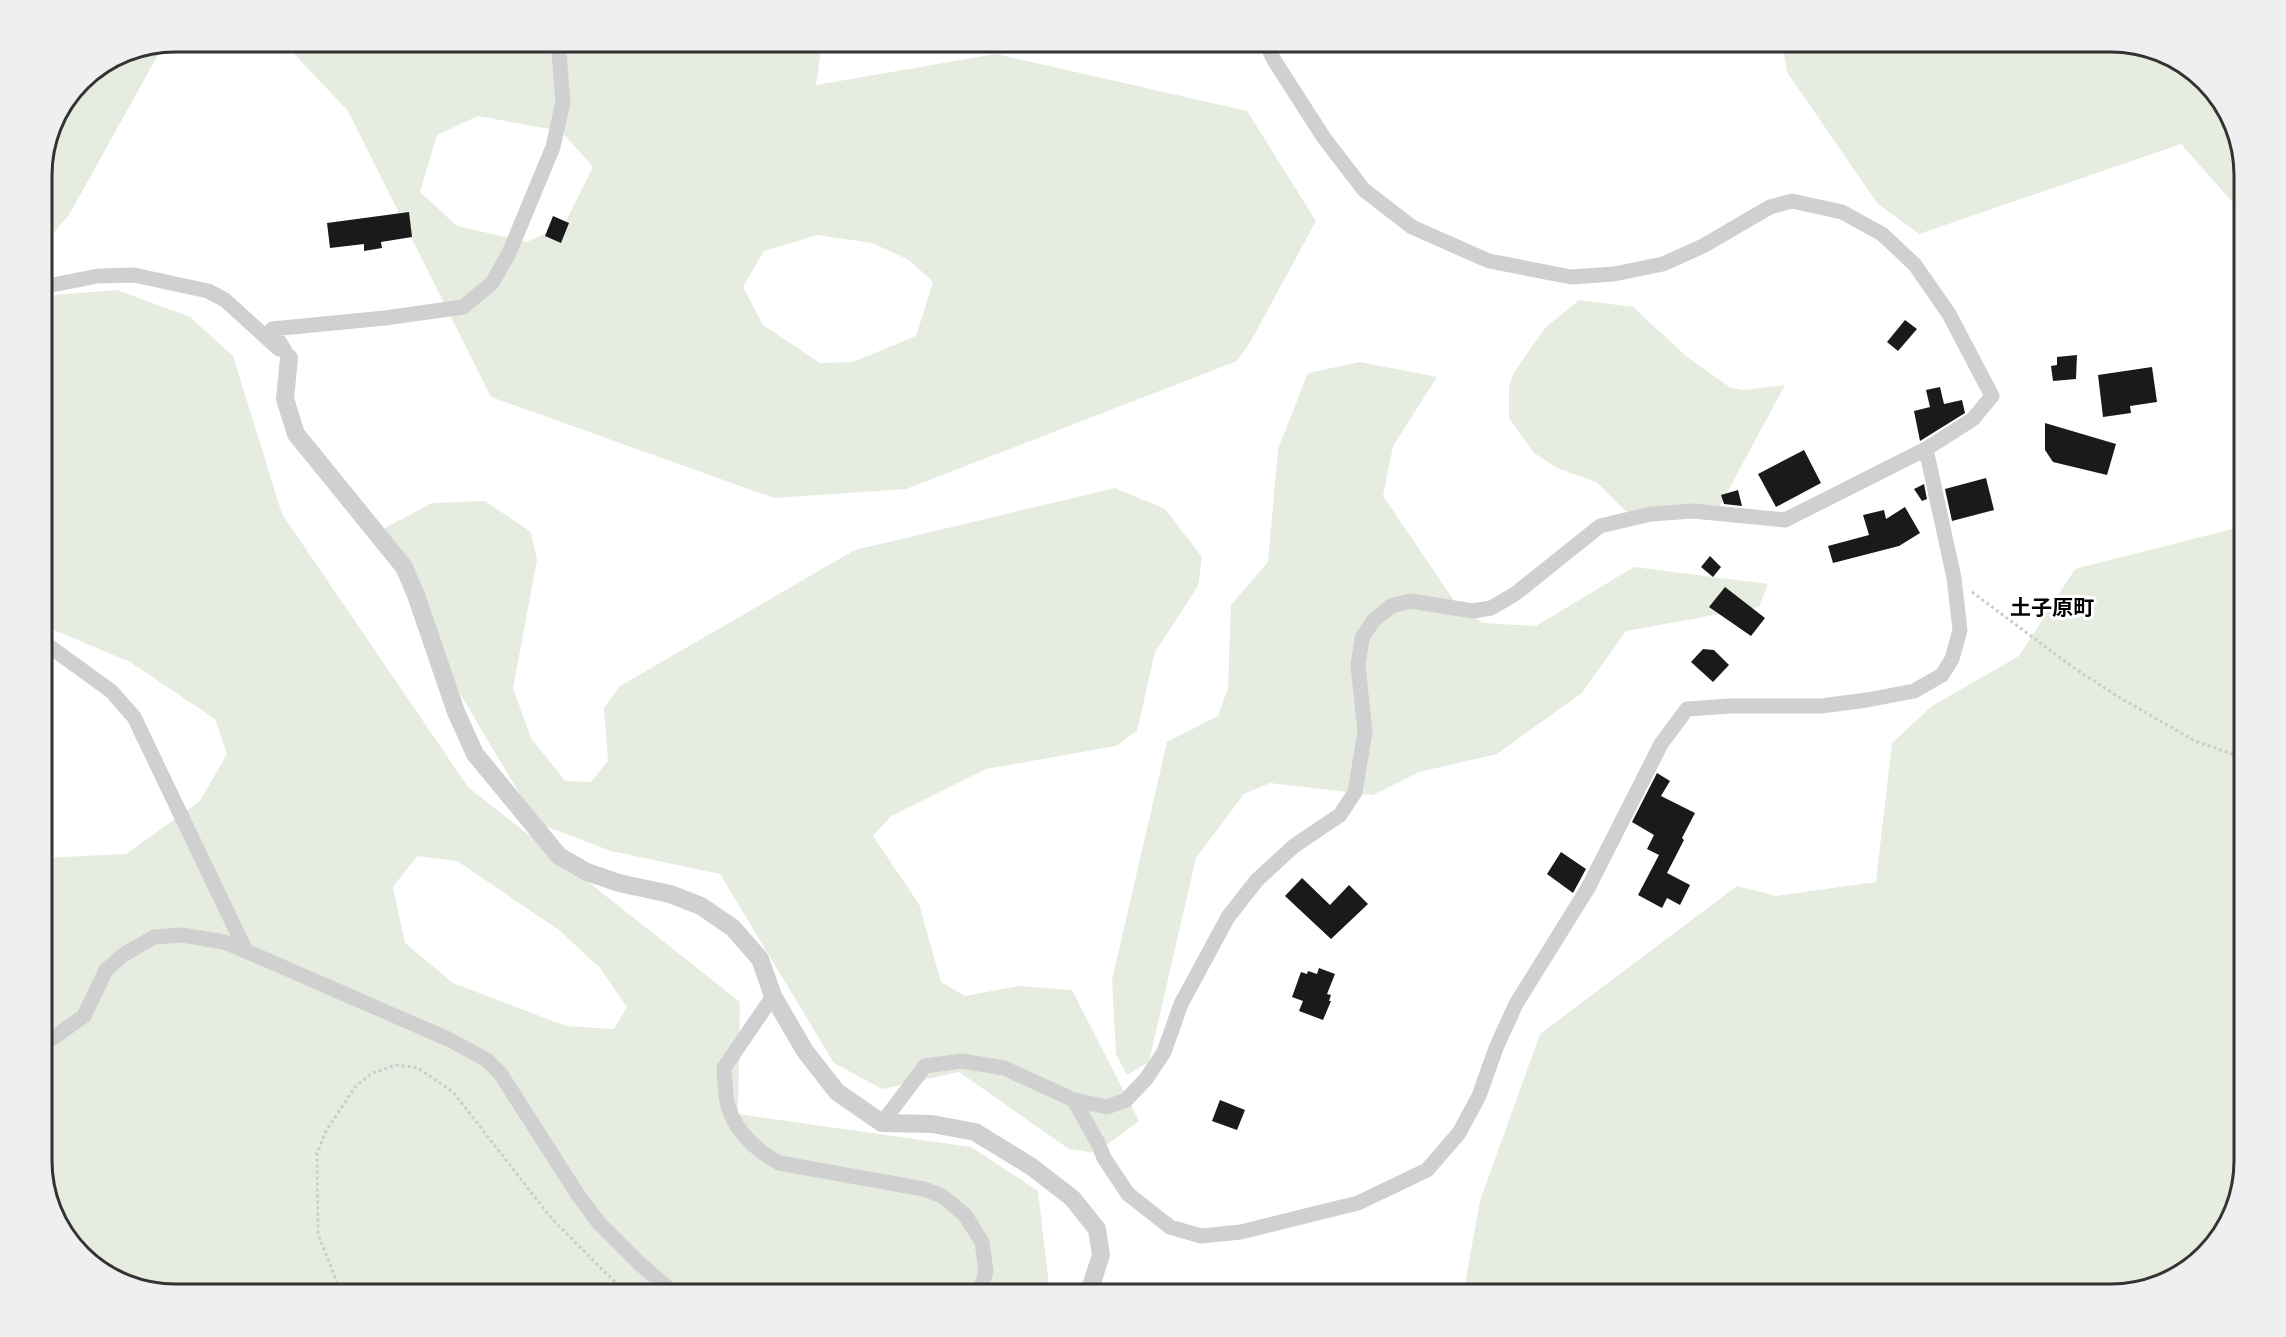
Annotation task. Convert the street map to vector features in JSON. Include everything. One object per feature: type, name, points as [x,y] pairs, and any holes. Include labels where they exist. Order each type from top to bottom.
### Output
[{"type":"street","points":[[559,52],[563,102],[553,147],[509,253],[492,283],[478,297],[463,307],[454,309],[272,329],[289,358],[285,399],[296,434],[404,567],[416,594],[456,712],[475,754],[559,856],[587,872],[619,884],[670,894],[701,906],[733,928],[760,959],[773,996],[805,1051],[837,1092],[882,1123],[932,1124],[975,1132],[1032,1167],[1072,1198],[1097,1229],[1101,1255],[1092,1284]]},
{"type":"street","points":[[882,1123],[924,1066],[962,1060],[1004,1068],[1074,1100],[1107,1107],[1126,1100],[1146,1079],[1164,1052],[1181,1004],[1228,917],[1257,880],[1294,846],[1340,815],[1355,792],[1365,732],[1358,666],[1362,638],[1373,621],[1391,606],[1410,601],[1473,611],[1491,608],[1515,594],[1600,526],[1651,514],[1693,511],[1785,520],[1926,449],[1973,419],[1992,396],[1949,314],[1915,265],[1882,234],[1842,212],[1792,201],[1770,207],[1703,246],[1663,264],[1614,274],[1571,277],[1489,261],[1412,227],[1364,190],[1324,138],[1270,52]]},
{"type":"street","points":[[53,285],[98,276],[134,275],[208,291],[225,300],[289,358]]},
{"type":"street","points":[[1074,1100],[1104,1158],[1128,1194],[1170,1227],[1201,1236],[1241,1232],[1358,1203],[1427,1170],[1459,1133],[1479,1096],[1496,1048],[1516,1004],[1588,888],[1661,744],[1687,709],[1730,706],[1821,706],[1914,691],[1942,675],[1952,660],[1960,630],[1954,578],[1926,449]]},
{"type":"street","points":[[53,649],[111,692],[134,717],[246,951]]},
{"type":"street","points":[[53,1038],[84,1016],[106,970],[123,955],[154,937],[182,935],[224,942],[448,1039],[487,1060],[500,1073],[578,1195],[599,1223],[663,1284]]},
{"type":"street","points":[[773,996],[724,1068],[728,1106],[741,1133],[759,1152],[779,1163],[924,1189],[942,1196],[965,1215],[982,1242],[986,1271],[982,1284]]},
{"type":"path","points":[[1954,578],[2074,668],[2117,696],[2196,741],[2234,754]]},
{"type":"path","points":[[338,1284],[318,1234],[317,1153],[326,1131],[355,1087],[372,1073],[396,1065],[418,1068],[453,1092],[552,1219],[617,1284]]},
{"type":"shaded area","points":[[292,52],[821,52],[816,85],[996,54],[1247,111],[1316,221],[1252,339],[1237,361],[906,489],[774,498],[491,397],[348,111]],"holes":[[[478,116],[561,131],[593,167],[564,225],[527,242],[457,226],[420,192],[437,135]],[[817,235],[872,243],[909,260],[933,282],[916,336],[853,362],[820,363],[763,325],[743,287],[764,251]]]},
{"type":"shaded area","points":[[1784,52],[2110,52],[2142,57],[2172,69],[2185,78],[2213,107],[2227,136],[2231,152],[2233,203],[2181,144],[1919,234],[1877,203],[1787,72]]},
{"type":"shaded area","points":[[158,54],[69,215],[53,233],[55,152],[69,114],[83,94],[107,73],[129,62]]},
{"type":"shaded area","points":[[117,290],[190,317],[233,356],[282,514],[468,787],[740,1002],[738,1114],[971,1147],[1038,1191],[1049,1284],[176,1284],[144,1280],[114,1268],[89,1248],[73,1230],[59,1201],[55,1185],[53,1169],[53,857],[126,854],[200,801],[227,754],[215,719],[130,662],[53,630],[53,295]],"holes":[[[417,856],[457,861],[559,930],[600,968],[627,1007],[614,1029],[566,1026],[453,983],[405,943],[393,887]]]},
{"type":"shaded area","points":[[1579,300],[1633,307],[1686,356],[1731,388],[1744,390],[1785,385],[1716,513],[1635,520],[1596,482],[1557,468],[1534,453],[1509,418],[1509,388],[1513,374],[1545,328]]},
{"type":"shaded area","points":[[1360,362],[1437,377],[1393,446],[1383,496],[1459,608],[1483,623],[1536,626],[1634,567],[1768,584],[1759,607],[1626,631],[1582,693],[1497,754],[1419,772],[1373,795],[1270,783],[1244,794],[1196,858],[1149,1062],[1127,1075],[1116,1054],[1112,980],[1167,742],[1218,716],[1228,688],[1231,605],[1268,562],[1278,449],[1308,373]]},
{"type":"shaded area","points":[[1115,488],[1165,509],[1202,557],[1198,586],[1155,652],[1137,731],[1116,746],[986,769],[891,816],[873,836],[919,904],[941,982],[965,996],[1020,986],[1072,990],[1139,1121],[1096,1153],[1069,1149],[959,1072],[882,1089],[834,1063],[720,874],[611,851],[537,823],[421,628],[390,556],[385,528],[432,503],[485,501],[531,532],[537,560],[513,688],[531,738],[565,781],[591,782],[608,761],[604,708],[620,686],[855,550]]},
{"type":"shaded area","points":[[2233,529],[2234,1161],[2224,1208],[2208,1236],[2185,1259],[2172,1268],[2142,1280],[2126,1283],[1465,1284],[1480,1201],[1540,1034],[1737,886],[1776,896],[1876,882],[1892,743],[1932,706],[2019,656],[2075,569]]},
{"type":"building","points":[[409,212],[412,237],[381,242],[382,248],[364,251],[364,244],[330,248],[327,223]]},
{"type":"building","points":[[553,216],[569,223],[561,243],[545,236]]},
{"type":"building","points":[[1905,320],[1917,329],[1898,351],[1887,342]]},
{"type":"building","points":[[2077,355],[2076,379],[2053,381],[2051,366],[2057,365],[2057,357]]},
{"type":"building","points":[[2152,367],[2157,402],[2130,406],[2131,413],[2103,417],[2098,375]]},
{"type":"building","points":[[1940,387],[1944,404],[1962,400],[1965,413],[1920,441],[1914,411],[1930,407],[1926,390]]},
{"type":"building","points":[[2045,423],[2116,444],[2107,475],[2053,462],[2045,450]]},
{"type":"building","points":[[1804,450],[1821,483],[1776,507],[1758,474]]},
{"type":"building","points":[[1986,478],[1994,510],[1952,521],[1945,489]]},
{"type":"building","points":[[1924,484],[1927,499],[1922,501],[1914,489]]},
{"type":"building","points":[[1738,490],[1742,506],[1724,504],[1721,495]]},
{"type":"building","points":[[1905,507],[1920,533],[1899,546],[1833,563],[1828,546],[1869,535],[1863,515],[1884,510],[1886,519]]},
{"type":"building","points":[[1710,556],[1721,567],[1713,577],[1701,567]]},
{"type":"building","points":[[1725,587],[1765,618],[1751,636],[1709,607]]},
{"type":"building","points":[[1703,649],[1714,650],[1729,665],[1713,682],[1691,662]]},
{"type":"building","points":[[1657,773],[1670,781],[1661,796],[1695,813],[1667,873],[1690,885],[1680,905],[1667,898],[1662,908],[1638,895],[1659,855],[1647,849],[1654,835],[1632,822]]},
{"type":"building","points":[[1561,852],[1586,869],[1573,893],[1547,874]]},
{"type":"building","points":[[1302,878],[1330,905],[1349,885],[1368,904],[1331,939],[1285,896]]},
{"type":"building","points":[[1319,968],[1335,974],[1327,994],[1331,995],[1329,1001],[1331,1001],[1323,1020],[1299,1011],[1303,1001],[1292,997],[1301,972],[1307,974],[1308,971],[1317,974]]},
{"type":"building","points":[[1220,1100],[1245,1110],[1237,1130],[1212,1121]]},
{"type":"district","name":"土子原町","points":[[2052,607]]}]
